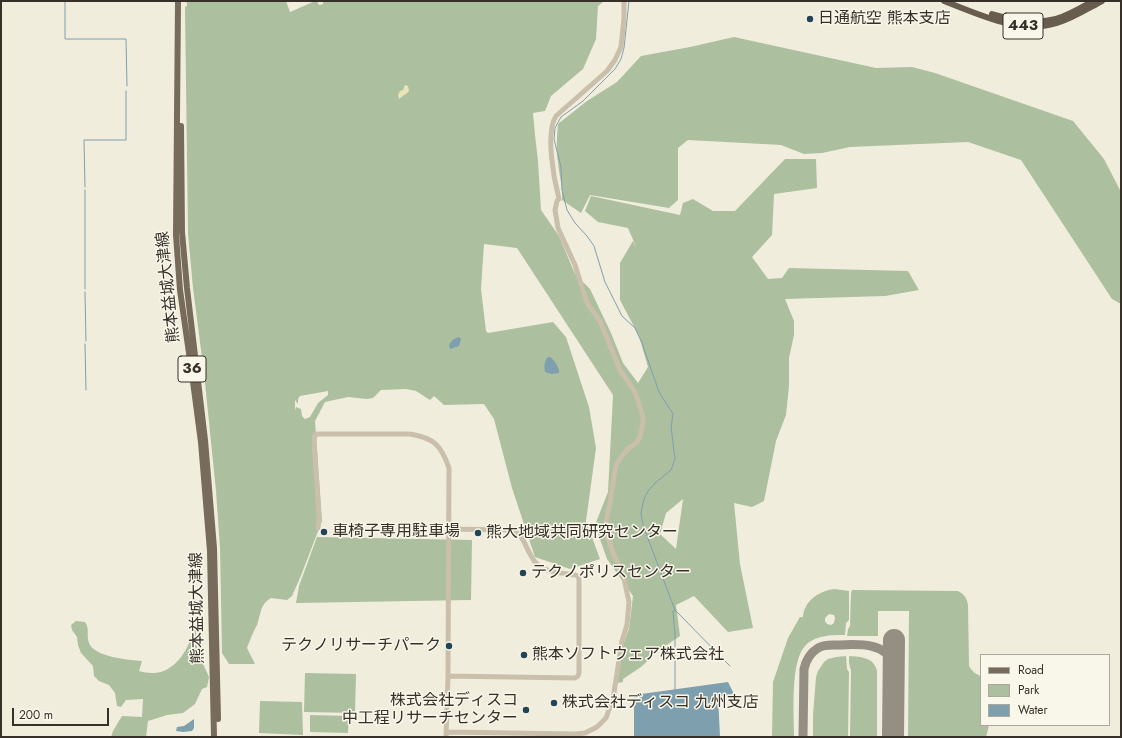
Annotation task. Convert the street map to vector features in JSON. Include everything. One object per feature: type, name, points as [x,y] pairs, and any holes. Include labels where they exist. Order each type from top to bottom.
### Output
[{"type":"highway","name":"443","points":[[944,1],[1005,23],[1043,26],[1057,23],[1076,15],[1102,1]]},
{"type":"highway","name":"443","points":[[954,1],[1006,19],[1028,22],[1056,18],[1075,11],[1093,1]]},
{"type":"main road","name":"熊本益城大津線","points":[[178,1],[176,235],[180,290],[201,442],[210,551],[214,737]]},
{"type":"main road","name":"熊本益城大津線","points":[[182,1],[182,232],[205,440],[214,548],[218,737]]},
{"type":"street","points":[[318,528],[319,518],[314,440],[315,435],[410,434],[428,439],[440,448],[449,468],[448,676],[446,735],[575,734],[597,727],[606,718],[614,699],[622,641],[627,625],[629,602],[623,574],[613,553],[607,534],[606,522],[617,463],[640,437],[643,417],[635,392],[620,370],[600,321],[587,303],[575,265],[558,228],[555,210],[559,199],[554,175],[550,138],[552,125],[556,116],[608,71],[615,60],[620,47],[624,18],[624,1]]},
{"type":"street","points":[[448,529],[510,530],[516,532],[521,535],[532,559],[539,566],[548,570],[578,576],[579,673],[578,676],[574,678],[448,676]]},
{"type":"green space","points":[[186,1],[286,1],[290,12],[315,1],[317,1],[319,5],[323,4],[323,1],[604,1],[598,6],[596,39],[583,69],[551,96],[545,111],[533,113],[541,210],[559,236],[575,274],[590,289],[611,333],[623,363],[638,383],[648,367],[639,336],[620,300],[620,263],[633,241],[637,249],[628,228],[598,222],[585,211],[591,196],[680,215],[683,203],[693,199],[713,211],[735,211],[785,159],[816,159],[817,188],[774,194],[772,235],[752,257],[768,279],[782,278],[789,268],[908,271],[919,290],[885,296],[785,299],[794,321],[794,335],[789,358],[789,386],[786,415],[776,441],[764,501],[752,507],[734,503],[740,564],[753,628],[728,632],[694,596],[676,605],[680,636],[658,651],[641,667],[623,679],[623,682],[617,683],[623,645],[629,629],[633,596],[607,559],[595,525],[608,492],[613,395],[517,248],[484,244],[481,289],[486,331],[488,333],[553,322],[566,337],[589,407],[596,448],[586,521],[600,559],[570,569],[535,557],[512,488],[494,419],[484,404],[444,405],[434,396],[430,400],[416,391],[406,389],[381,390],[373,398],[367,399],[348,397],[325,402],[315,421],[322,521],[292,596],[287,600],[271,598],[267,600],[261,610],[257,625],[247,648],[255,664],[229,664],[222,653],[220,548],[216,491],[188,234],[185,7],[187,6],[187,2],[186,3]],"holes":[[[328,391],[328,395],[318,403],[310,417],[305,419],[302,416],[301,409],[296,407],[295,411],[295,400],[298,404],[298,399],[300,396]],[[683,499],[676,549],[660,534],[666,513]]]},
{"type":"green space","points":[[734,37],[876,68],[912,67],[935,73],[1073,121],[1104,159],[1121,192],[1121,304],[1112,299],[1021,160],[968,142],[850,147],[822,153],[804,154],[781,145],[688,140],[678,148],[678,200],[669,208],[590,195],[581,213],[562,200],[557,152],[558,124],[587,101],[617,82],[641,56]]},
{"type":"green space","points":[[317,537],[472,540],[471,600],[296,603],[299,586]]},
{"type":"green space","points":[[834,589],[849,591],[849,620],[846,623],[845,635],[818,638],[809,642],[805,646],[800,654],[795,676],[794,737],[772,737],[773,682],[788,638],[800,617],[803,617],[806,606],[809,602],[813,598],[828,590]],"holes":[[[829,614],[834,615],[834,623],[831,625],[827,624],[825,618]]]},
{"type":"green space","points":[[852,590],[958,591],[964,595],[968,605],[969,666],[974,672],[980,676],[980,726],[989,726],[986,737],[908,737],[909,611],[878,611],[878,636],[847,636],[850,626]]},
{"type":"green space","points":[[76,621],[85,622],[89,643],[92,648],[112,657],[142,661],[139,671],[150,673],[164,671],[175,664],[186,649],[196,626],[196,641],[200,657],[209,677],[207,687],[202,689],[195,704],[183,713],[167,715],[148,721],[146,737],[111,737],[122,716],[142,717],[143,699],[126,700],[121,707],[117,706],[115,693],[109,685],[99,681],[94,676],[93,666],[81,653],[77,637],[72,630],[71,625]]},
{"type":"green space","points":[[846,656],[847,669],[849,672],[848,737],[813,737],[813,715],[816,677],[818,671],[828,659]]},
{"type":"green space","points":[[849,656],[870,660],[877,671],[877,737],[850,737],[851,671]]},
{"type":"green space","points":[[305,673],[356,674],[355,713],[304,712]]},
{"type":"green space","points":[[260,701],[302,702],[303,735],[259,733]]},
{"type":"green space","points":[[310,715],[349,716],[348,733],[310,732]]},
{"type":"sand","points":[[405,85],[408,86],[409,91],[399,99],[398,95],[400,91],[403,90]]},
{"type":"water","points":[[459,337],[461,339],[459,346],[450,349],[449,346],[451,341]]},
{"type":"water","points":[[548,357],[552,358],[559,369],[559,373],[552,374],[545,372],[544,368]]},
{"type":"water","points":[[728,682],[734,694],[718,697],[720,737],[634,737],[634,695]]},
{"type":"water","points":[[194,719],[194,728],[192,731],[176,731],[177,727],[184,726]]},
{"type":"waterway","points":[[65,1],[65,39],[126,39],[127,86]]},
{"type":"waterway","points":[[629,1],[624,48],[621,59],[615,69],[583,101],[561,117],[555,128],[554,139],[561,167],[562,190],[567,210],[575,223],[594,246],[605,282],[622,316],[635,328],[642,343],[659,392],[673,414],[671,427],[675,459],[671,470],[655,483],[648,491],[644,499],[641,513],[644,528],[675,610],[730,666]]},
{"type":"waterway","points":[[85,187],[84,140],[126,140],[126,91]]},
{"type":"waterway","points":[[85,190],[85,289]]},
{"type":"waterway","points":[[85,292],[86,341]]},
{"type":"waterway","points":[[85,344],[86,390]]},
{"type":"waterway","points":[[675,610],[673,611],[675,635],[675,690]]},
{"type":"taxiway","points":[[803,737],[804,669],[809,657],[815,650],[828,645],[854,644],[871,646],[885,652],[890,657],[894,665]]},
{"type":"runway","points":[[893,737],[894,640]]},
{"type":"place","name":"日通航空 熊本支店","points":[[810,19]]},
{"type":"place","name":"車椅子専用駐車場","points":[[324,532]]},
{"type":"place","name":"熊大地域共同研究センター","points":[[478,533]]},
{"type":"place","name":"テクノポリスセンター","points":[[523,573]]},
{"type":"place","name":"テクノリサーチパーク","points":[[449,646]]},
{"type":"place","name":"熊本ソフトウェア株式会社","points":[[524,655]]},
{"type":"place","name":"株式会社ディスコ 九州支店","points":[[554,703]]},
{"type":"place","name":"株式会社ディスコ 中工程リサーチセンター","points":[[526,710]]}]
